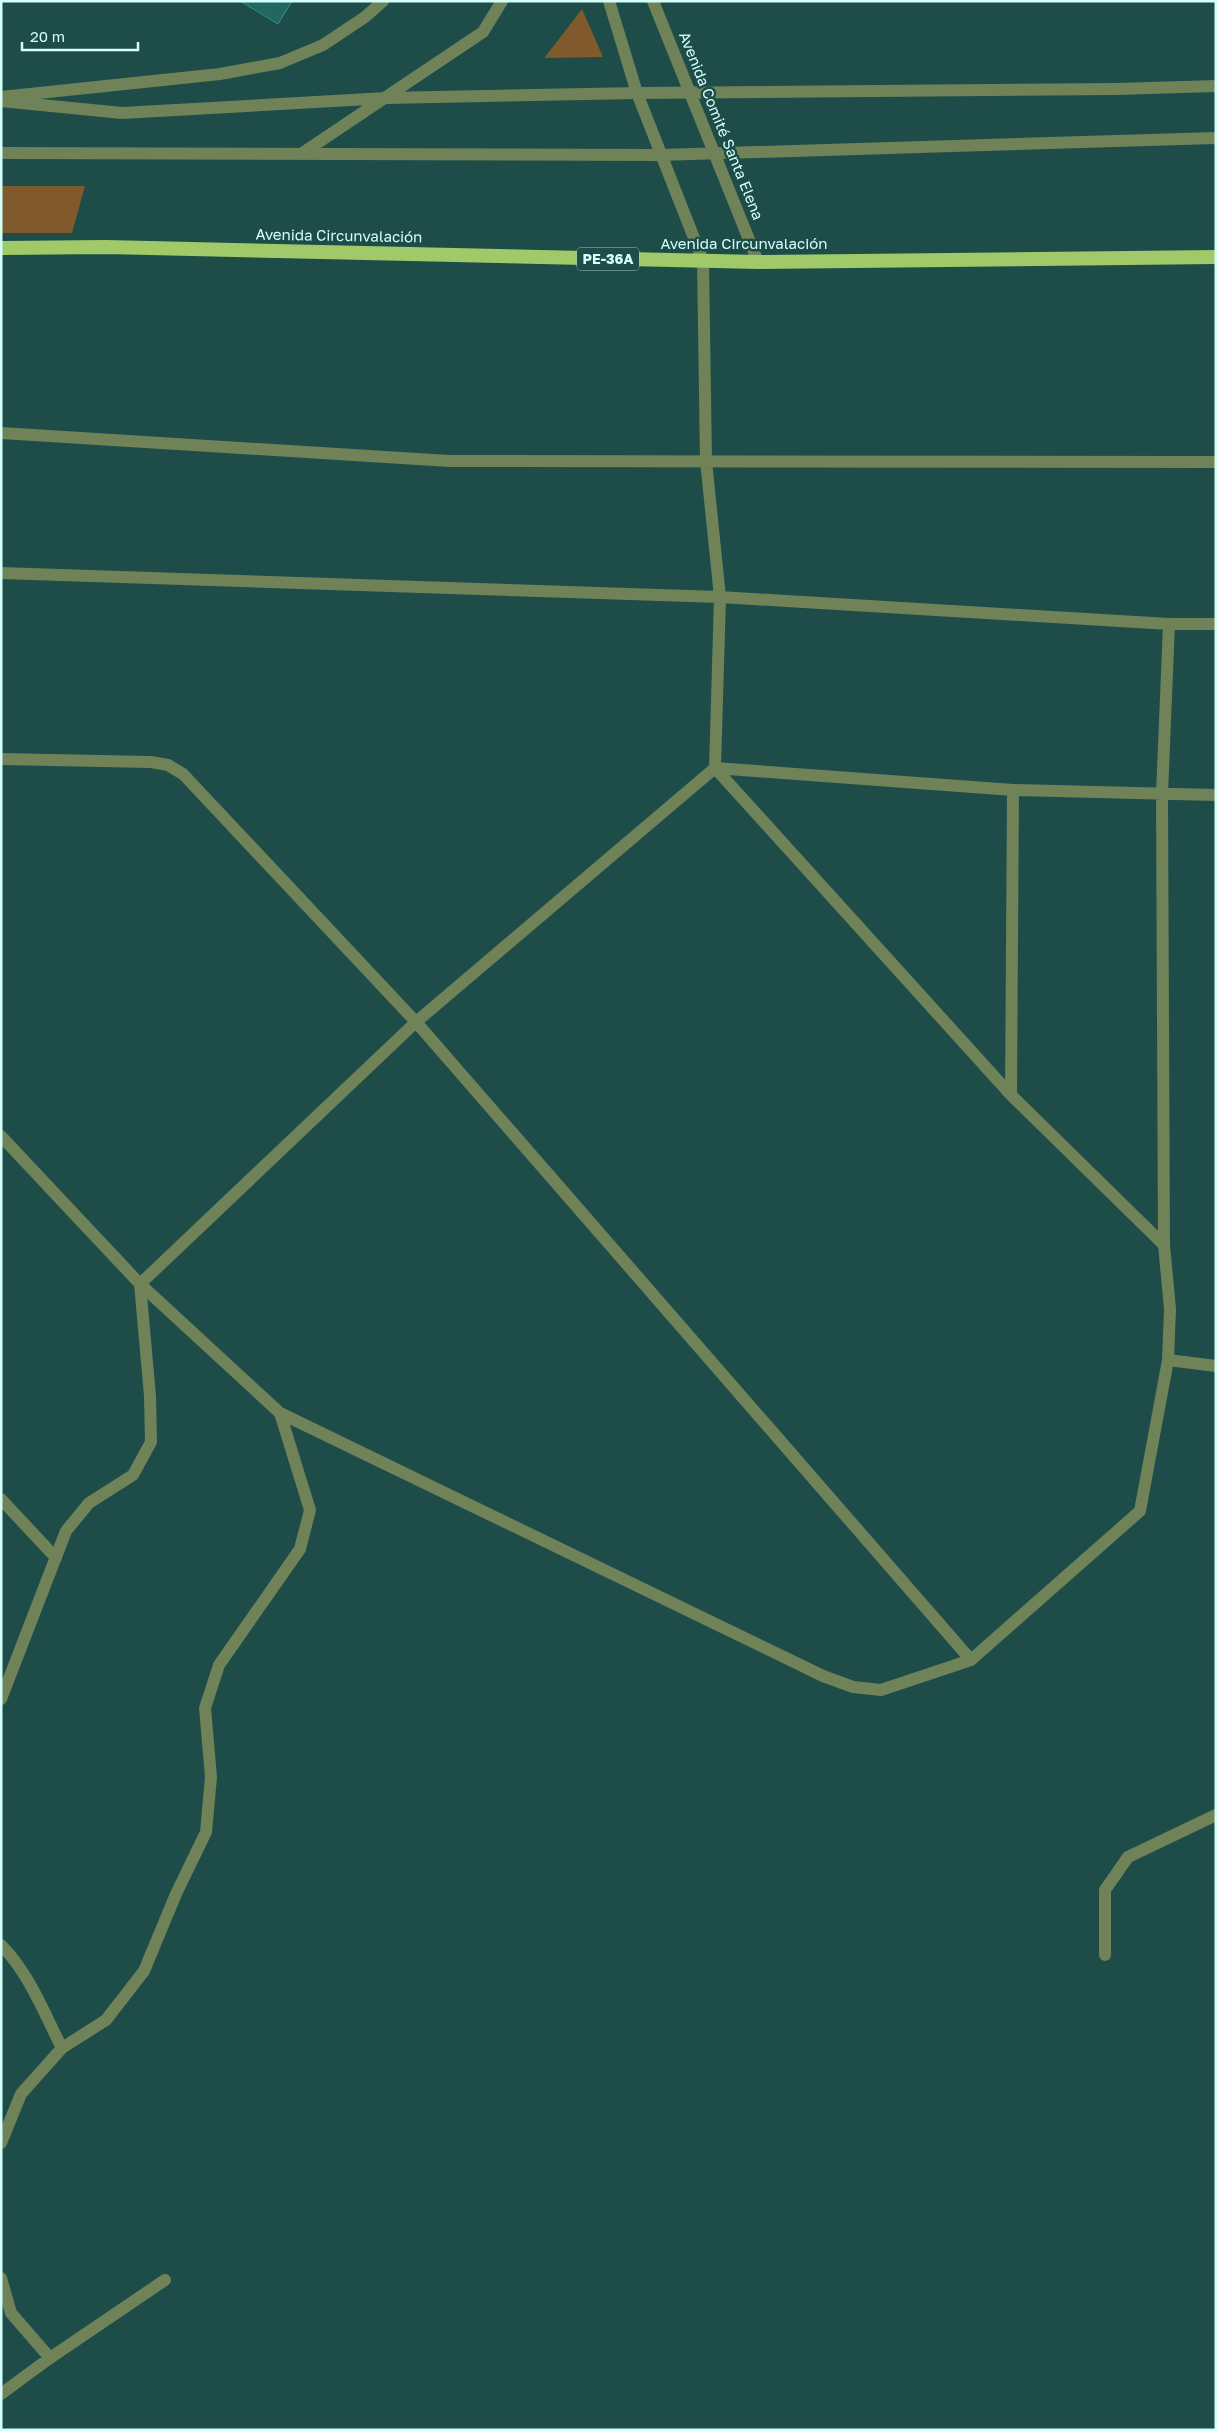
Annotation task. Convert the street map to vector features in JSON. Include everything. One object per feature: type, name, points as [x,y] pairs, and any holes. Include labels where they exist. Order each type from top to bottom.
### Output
[{"type":"highway","name":"Avenida Circunvalación","points":[[1,248],[106,247],[758,262],[1216,257]]},
{"type":"street","points":[[1,97],[220,74],[280,63],[323,45],[365,17],[383,1]]},
{"type":"street","points":[[301,154],[483,32],[502,1]]},
{"type":"street","points":[[609,1],[637,93],[703,261],[706,461],[720,597],[715,768],[1012,1095],[1164,1245]]},
{"type":"street","name":"Avenida Comité Santa Elena","points":[[653,1],[758,262]]},
{"type":"street","points":[[1,102],[122,113],[386,98],[637,93],[1117,90],[1216,86]]},
{"type":"street","points":[[1,153],[660,155],[1216,138]]},
{"type":"street","points":[[1,433],[449,461],[1216,462]]},
{"type":"street","points":[[1,573],[720,597],[1170,624],[1216,624]]},
{"type":"street","points":[[1,1136],[140,1284],[280,1413],[822,1676],[846,1684],[881,1690],[971,1660],[1140,1511],[1168,1360],[1170,1309],[1164,1245],[1162,794],[1170,624]]},
{"type":"street","points":[[1,759],[151,762],[168,766],[183,774],[416,1022],[971,1660]]},
{"type":"street","points":[[140,1284],[416,1022],[715,768],[1013,790],[1216,795]]},
{"type":"street","points":[[1012,1095],[1013,790]]},
{"type":"street","points":[[1,1699],[66,1531],[89,1503],[132,1475],[151,1442],[150,1396],[140,1284]]},
{"type":"street","points":[[1168,1360],[1216,1366]]},
{"type":"street","points":[[1,2143],[21,2094],[62,2048],[106,2020],[144,1972],[176,1894],[206,1832],[211,1777],[205,1708],[219,1665],[300,1549],[310,1510],[280,1413]]},
{"type":"street","points":[[1,1499],[56,1558]]},
{"type":"street","points":[[1105,1955],[1105,1890],[1128,1857],[1216,1815]]},
{"type":"street","points":[[1,1945],[12,1956],[36,1996],[62,2048]]},
{"type":"street","points":[[1,2278],[11,2313],[50,2358]]},
{"type":"street","points":[[1,2394],[50,2358],[165,2280]]},
{"type":"shaded area","points":[[582,9],[603,57],[545,58],[545,57]]},
{"type":"shaded area","points":[[1,186],[85,186],[72,233],[1,233]]},
{"type":"building","points":[[240,1],[292,1],[278,24]]}]
